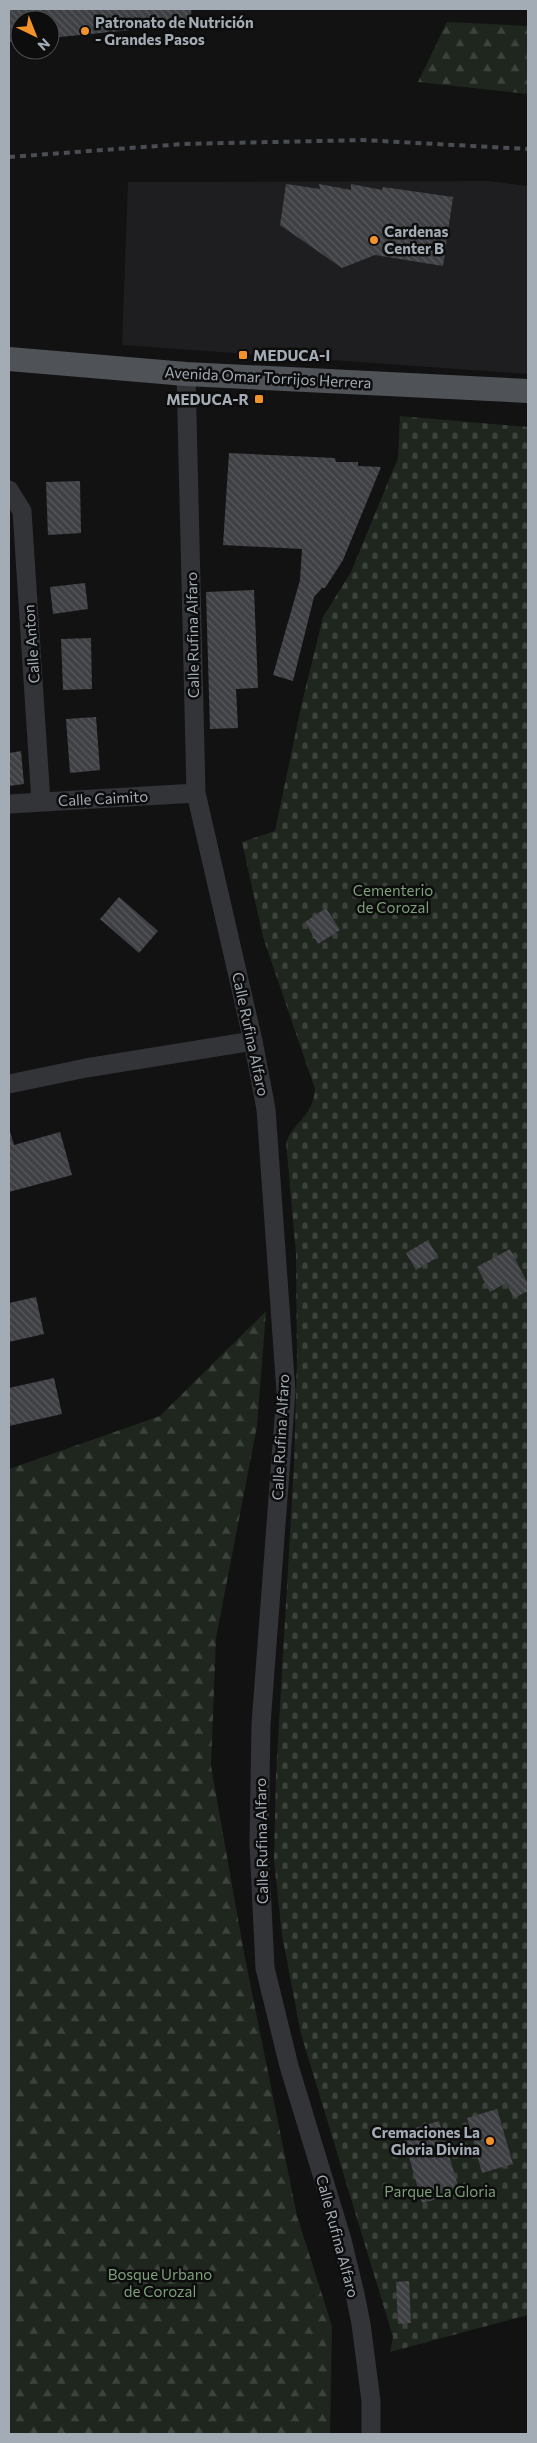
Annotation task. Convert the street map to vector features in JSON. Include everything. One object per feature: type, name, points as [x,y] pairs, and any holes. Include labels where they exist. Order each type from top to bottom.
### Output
[{"type":"main road","name":"Avenida Omar Torrijos Herrera","points":[[9,359],[186,374],[528,391]]},
{"type":"street","name":"Calle Rufina Alfaro","points":[[186,374],[196,793],[254,1041],[266,1109],[286,1392],[261,1724],[259,1844],[266,1968],[288,2066],[342,2240],[362,2324],[371,2401],[372,2434]]},
{"type":"street","name":"Calle Anton","points":[[9,490],[22,511],[41,802]]},
{"type":"street","name":"Calle Caimito","points":[[9,804],[196,793]]},
{"type":"street","points":[[9,1084],[86,1068],[254,1041]]},
{"type":"shaded area","points":[[487,181],[528,186],[528,374],[122,345],[128,182]]},
{"type":"green space","points":[[447,22],[528,26],[528,94],[418,82]]},
{"type":"green space","name":"Cementerio de Corozal","points":[[400,416],[528,427],[528,2315],[390,2352],[393,2337],[301,2034],[282,1935],[274,1860],[276,1774],[294,1465],[297,1359],[296,1254],[286,1142],[311,1106],[315,1089],[263,937],[242,842],[275,831],[301,707],[323,617],[351,572],[398,458]]},
{"type":"green space","name":"Bosque Urbano de Corozal","points":[[266,1311],[257,1426],[216,1638],[211,1766],[244,1953],[297,2216],[332,2326],[330,2434],[9,2434],[9,1469],[160,1416]]},
{"type":"building","name":"Patronato de Nutrición - Grandes Pasos","points":[[9,9],[191,9],[192,24],[60,37],[60,10],[10,10],[9,42]]},
{"type":"building","name":"Cardenas Center B","points":[[286,184],[320,189],[319,184],[351,190],[351,184],[382,190],[383,187],[453,197],[443,266],[375,255],[342,268],[280,225]]},
{"type":"building","points":[[229,453],[335,458],[336,462],[358,462],[358,466],[381,467],[343,560],[325,588],[322,588],[314,597],[293,681],[273,675],[300,580],[302,549],[223,545]]},
{"type":"building","points":[[80,481],[81,533],[48,535],[46,482]]},
{"type":"building","points":[[85,583],[88,609],[53,614],[50,587]]},
{"type":"building","points":[[254,590],[258,688],[236,689],[238,728],[210,729],[206,592]]},
{"type":"building","points":[[91,638],[92,689],[63,690],[61,639]]},
{"type":"building","points":[[96,717],[100,770],[70,773],[66,719]]},
{"type":"building","points":[[21,751],[24,784],[9,786],[9,753]]},
{"type":"building","points":[[119,897],[158,931],[139,953],[100,919]]},
{"type":"building","points":[[326,908],[340,930],[318,944],[305,922]]},
{"type":"building","points":[[9,1128],[14,1145],[60,1132],[72,1175],[9,1192]]},
{"type":"building","points":[[428,1240],[438,1257],[416,1270],[406,1253]]},
{"type":"building","points":[[510,1249],[528,1284],[528,1291],[514,1298],[506,1283],[490,1292],[477,1267]]},
{"type":"building","points":[[36,1297],[44,1334],[9,1342],[9,1303]]},
{"type":"building","points":[[54,1378],[62,1414],[9,1426],[9,1388]]},
{"type":"building","name":"Cremaciones La Gloria Divina","points":[[497,2109],[513,2164],[482,2173],[467,2118]]},
{"type":"building","name":"Parque La Gloria","points":[[439,2121],[460,2193],[422,2203],[402,2132]]},
{"type":"building","points":[[409,2281],[411,2323],[398,2324],[396,2282]]},
{"type":"railway","points":[[9,157],[184,144],[362,140],[528,149]]},
{"type":"place","name":"Patronato de Nutrición - Grandes Pasos","points":[[85,31]]},
{"type":"place","name":"Cardenas Center B","points":[[374,240]]},
{"type":"place","name":"MEDUCA-I","points":[[243,355]]},
{"type":"place","name":"MEDUCA-R","points":[[259,399]]},
{"type":"place","name":"Cremaciones La Gloria Divina","points":[[490,2141]]}]
